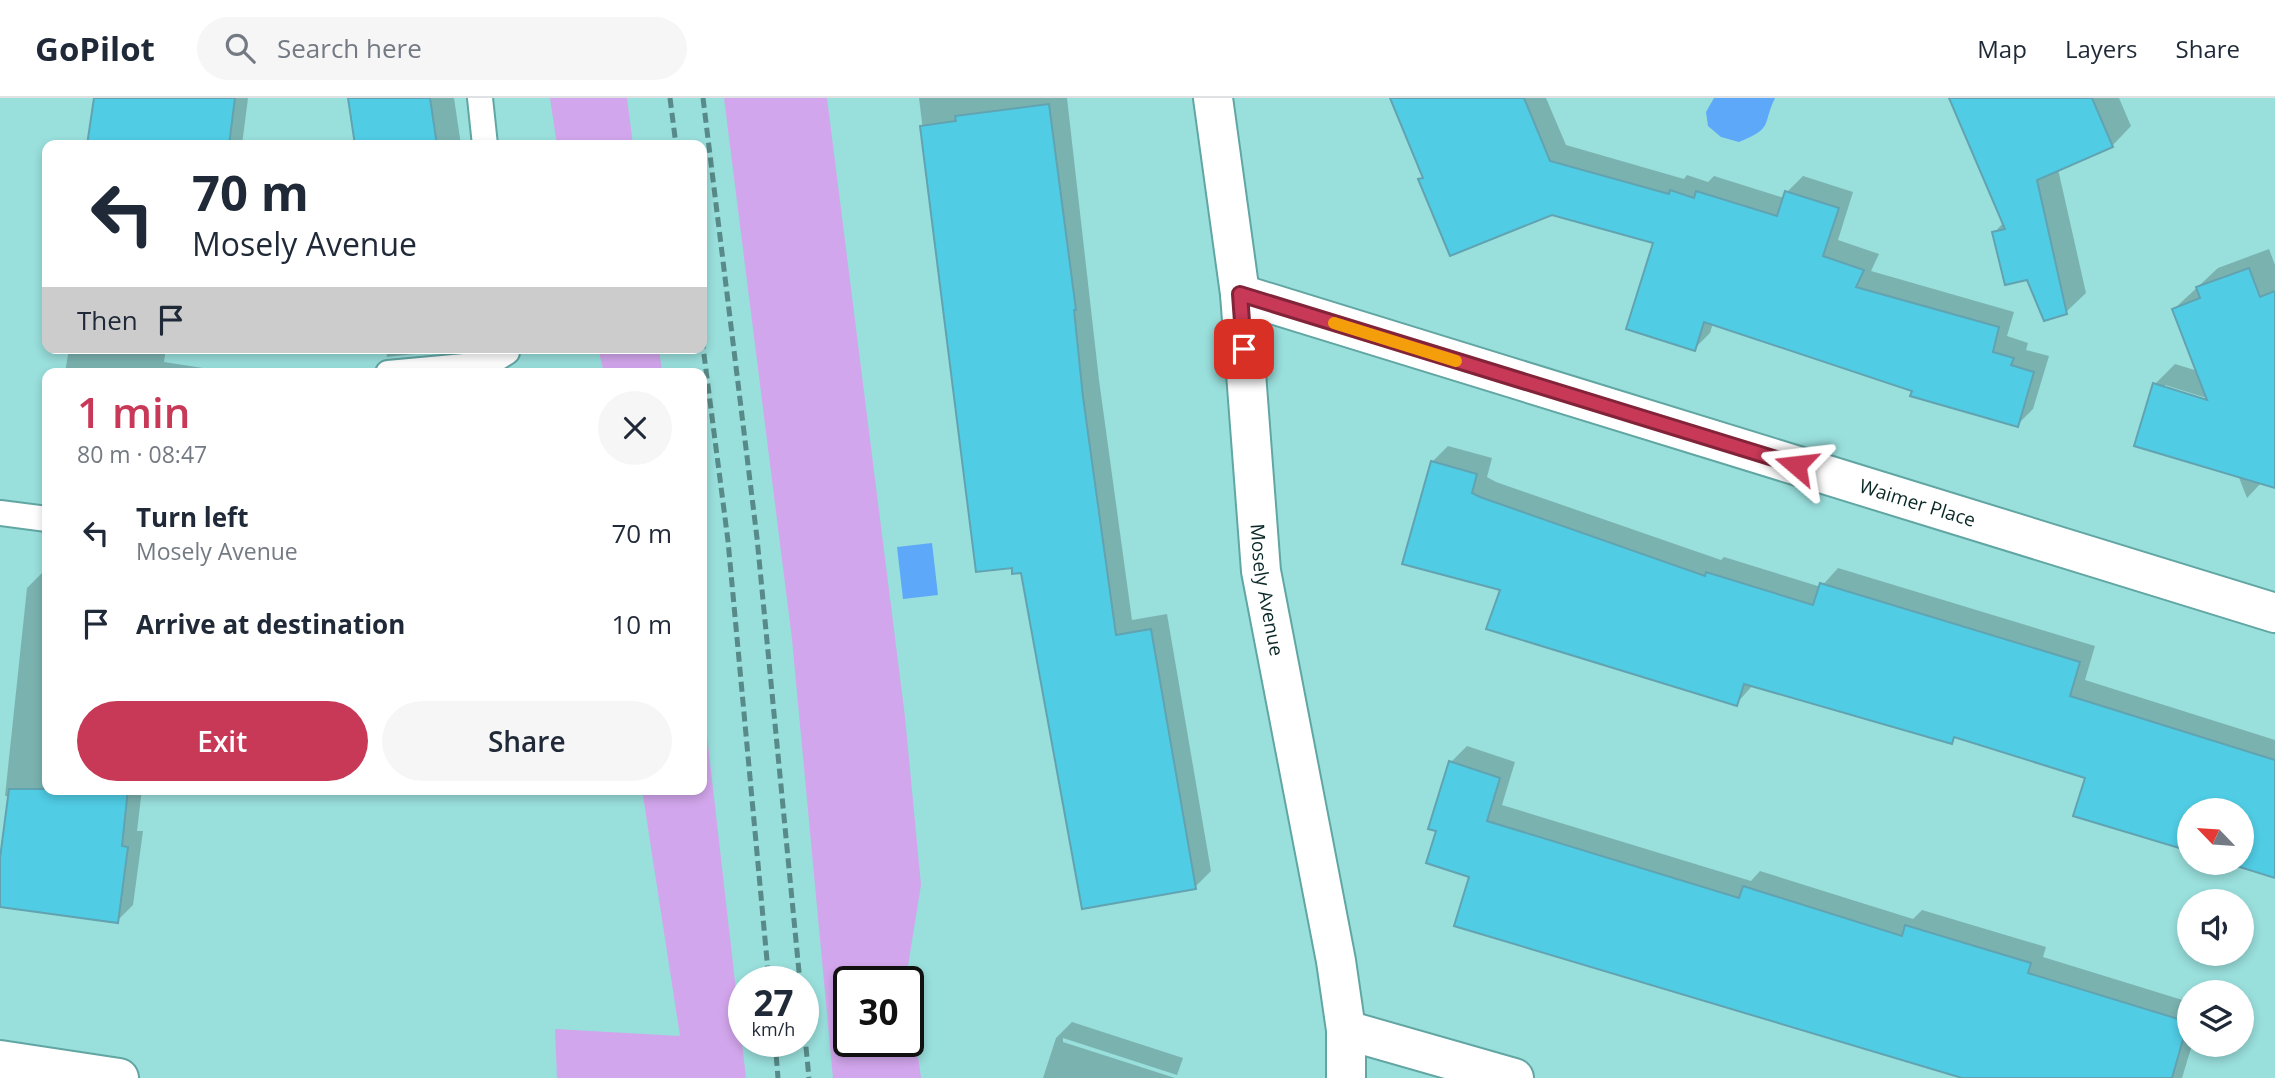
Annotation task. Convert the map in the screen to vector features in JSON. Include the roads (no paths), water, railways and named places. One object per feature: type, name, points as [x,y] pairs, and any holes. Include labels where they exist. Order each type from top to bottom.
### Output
[{"type":"street","name":"Mosely Avenue","points":[[1213,98],[1240,294],[1261,571],[1336,961],[1346,1030],[1346,1078]]},
{"type":"street","name":"Waimer Place","points":[[1240,294],[2275,613]]},
{"type":"street","points":[[1346,1030],[1514,1078]]},
{"type":"street","points":[[0,1060],[119,1078]]},
{"type":"lane","points":[[480,98],[484,140]]},
{"type":"lane","points":[[435,368],[491,362],[504,354]]},
{"type":"lane","points":[[0,513],[42,518]]},
{"type":"water","points":[[1714,98],[1775,98],[1762,129],[1739,142],[1721,137],[1708,126],[1706,112]]},
{"type":"water","points":[[932,543],[938,595],[903,599],[897,547]]},
{"type":"railway","points":[[670,98],[675,140]]},
{"type":"railway","points":[[703,98],[757,538],[798,966]]},
{"type":"railway","points":[[704,354],[706,368]]},
{"type":"railway","points":[[707,378],[728,541],[768,966]]},
{"type":"railway","points":[[776,1057],[778,1078]]},
{"type":"railway","points":[[807,1057],[809,1078]]}]
